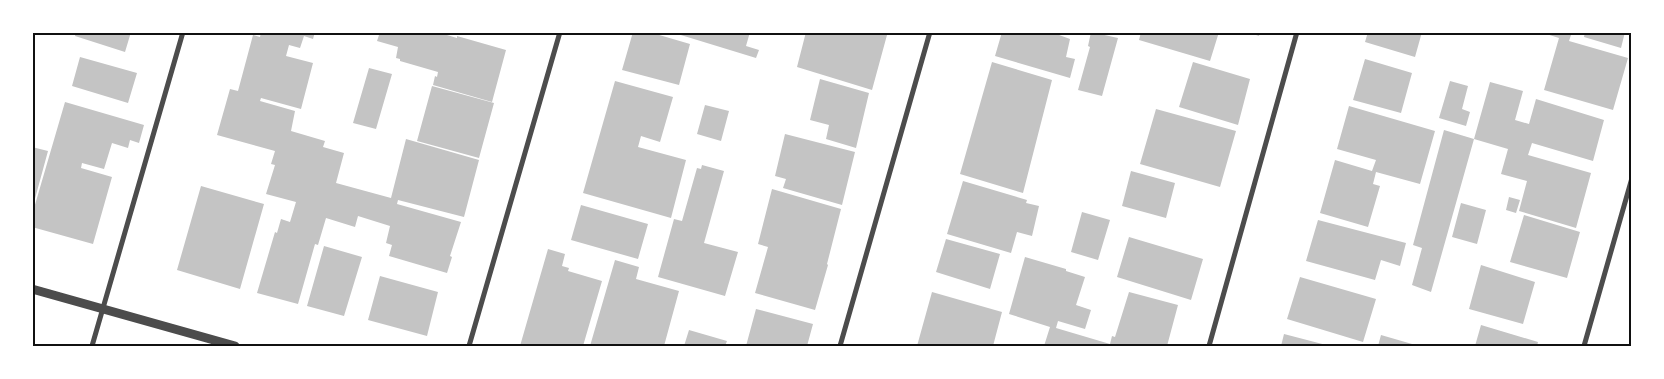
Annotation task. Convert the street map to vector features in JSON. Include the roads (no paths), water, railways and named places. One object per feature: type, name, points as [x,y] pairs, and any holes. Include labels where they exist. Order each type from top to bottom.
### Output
[{"type":"street","points":[[92,346],[183,32]]},
{"type":"street","points":[[470,346],[560,32]]},
{"type":"street","points":[[840,346],[930,32]]},
{"type":"street","points":[[1208,346],[1297,32]]},
{"type":"street","points":[[1584,346],[1632,178]]},
{"type":"street","points":[[32,289],[235,346]]}]
